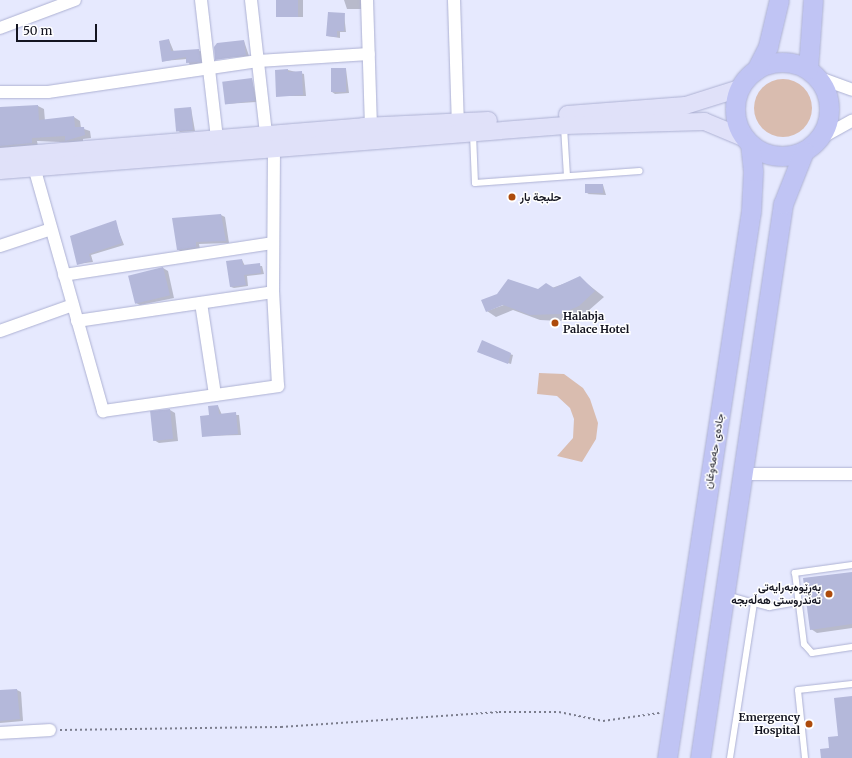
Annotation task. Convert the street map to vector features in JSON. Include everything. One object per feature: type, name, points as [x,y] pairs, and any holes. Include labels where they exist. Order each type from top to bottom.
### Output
[{"type":"main road","points":[[779,0],[768,46],[756,70],[739,88],[735,114],[747,141],[775,156],[804,151]]},
{"type":"main road","points":[[700,758],[783,204],[804,151],[818,139],[826,127],[829,101],[812,73],[814,0]]},
{"type":"main road","points":[[756,70],[782,61],[812,73]]},
{"type":"main road","name":"جادەی حەمەوغان","points":[[666,758],[751,211],[753,171],[747,141]]},
{"type":"street","points":[[0,28],[75,0]]},
{"type":"street","points":[[202,0],[217,138]]},
{"type":"street","points":[[251,0],[266,134]]},
{"type":"street","points":[[366,0],[371,126]]},
{"type":"street","points":[[454,0],[466,127]]},
{"type":"street","points":[[0,92],[48,92],[258,62],[368,54]]},
{"type":"street","points":[[812,73],[852,90]]},
{"type":"street","points":[[0,156],[159,150],[274,149],[466,127],[563,120],[685,105],[739,88]]},
{"type":"street","points":[[563,120],[704,121],[747,141]]},
{"type":"street","points":[[818,139],[852,121]]},
{"type":"street","points":[[0,170],[34,167],[159,150],[217,138],[371,126],[466,127]]},
{"type":"street","points":[[34,167],[103,410],[278,386],[273,292],[274,149]]},
{"type":"street","points":[[0,246],[51,230]]},
{"type":"street","points":[[64,275],[273,243]]},
{"type":"street","points":[[77,320],[273,292]]},
{"type":"street","points":[[201,303],[215,395]]},
{"type":"street","points":[[0,331],[73,305]]},
{"type":"street","points":[[742,474],[852,474]]},
{"type":"street","points":[[0,733],[50,730]]},
{"type":"lane","points":[[563,120],[567,176]]},
{"type":"lane","points":[[466,127],[475,183],[640,171]]},
{"type":"lane","points":[[852,564],[795,573],[804,644],[812,653],[852,648]]},
{"type":"lane","points":[[724,595],[769,608],[798,602]]},
{"type":"lane","points":[[730,758],[754,603]]},
{"type":"lane","points":[[805,758],[798,690],[852,684]]},
{"type":"path","points":[[50,730],[281,727],[507,712],[559,712],[603,720],[674,711]]},
{"type":"shaded area","points":[[783,79],[794,81],[807,92],[810,97],[812,108],[810,119],[799,132],[794,135],[783,137],[772,135],[759,124],[756,119],[754,108],[756,97],[767,84],[772,81]]},
{"type":"shaded area","points":[[539,373],[564,374],[583,388],[590,399],[598,423],[596,439],[582,462],[557,456],[573,438],[574,419],[570,408],[557,396],[537,394]]},
{"type":"building","points":[[276,0],[298,0],[298,17],[276,17]]},
{"type":"building","points":[[328,12],[345,13],[344,31],[337,31],[337,37],[326,36]]},
{"type":"building","points":[[169,39],[171,51],[199,49],[201,62],[186,63],[186,57],[162,62],[159,41]]},
{"type":"building","points":[[244,40],[246,55],[215,60],[214,47],[217,43]]},
{"type":"building","points":[[331,68],[346,68],[346,92],[331,92]]},
{"type":"building","points":[[288,69],[288,72],[302,71],[303,95],[276,97],[275,70]]},
{"type":"building","points":[[252,78],[255,101],[225,104],[222,82]]},
{"type":"building","points":[[38,105],[39,120],[74,116],[75,127],[84,127],[85,135],[65,141],[65,136],[32,138],[32,143],[0,146],[0,107]]},
{"type":"building","points":[[191,107],[193,130],[176,131],[174,108]]},
{"type":"building","points":[[585,184],[603,184],[603,193],[585,193]]},
{"type":"building","points":[[221,214],[226,241],[196,242],[196,247],[177,250],[172,218]]},
{"type":"building","points":[[116,220],[122,243],[89,254],[91,261],[77,265],[70,236]]},
{"type":"building","points":[[242,259],[243,265],[260,263],[261,273],[244,275],[246,285],[230,287],[226,261]]},
{"type":"building","points":[[163,267],[170,295],[135,304],[128,276]]},
{"type":"building","points":[[580,276],[595,291],[579,306],[560,314],[530,315],[503,305],[486,312],[481,300],[497,294],[508,279],[538,289],[546,283],[554,288]]},
{"type":"building","points":[[482,340],[511,353],[508,364],[477,352]]},
{"type":"building","points":[[218,405],[219,414],[236,412],[238,434],[202,437],[200,416],[209,415],[208,406]]},
{"type":"building","points":[[170,409],[173,439],[153,441],[150,411]]},
{"type":"building","points":[[852,572],[852,624],[810,630],[803,578]]},
{"type":"building","points":[[17,689],[20,719],[0,721],[0,690]]},
{"type":"building","points":[[852,696],[852,758],[821,758],[820,749],[829,748],[828,737],[838,736],[834,698]]},
{"type":"place","name":"حلبجة بار","points":[[512,197]]},
{"type":"place","name":"Halabja Palace Hotel","points":[[555,323]]},
{"type":"place","name":"بەڕێوەبەرایەتی تەندروستی هەڵەبجە","points":[[829,594]]},
{"type":"place","name":"Emergency Hospital","points":[[809,724]]}]
